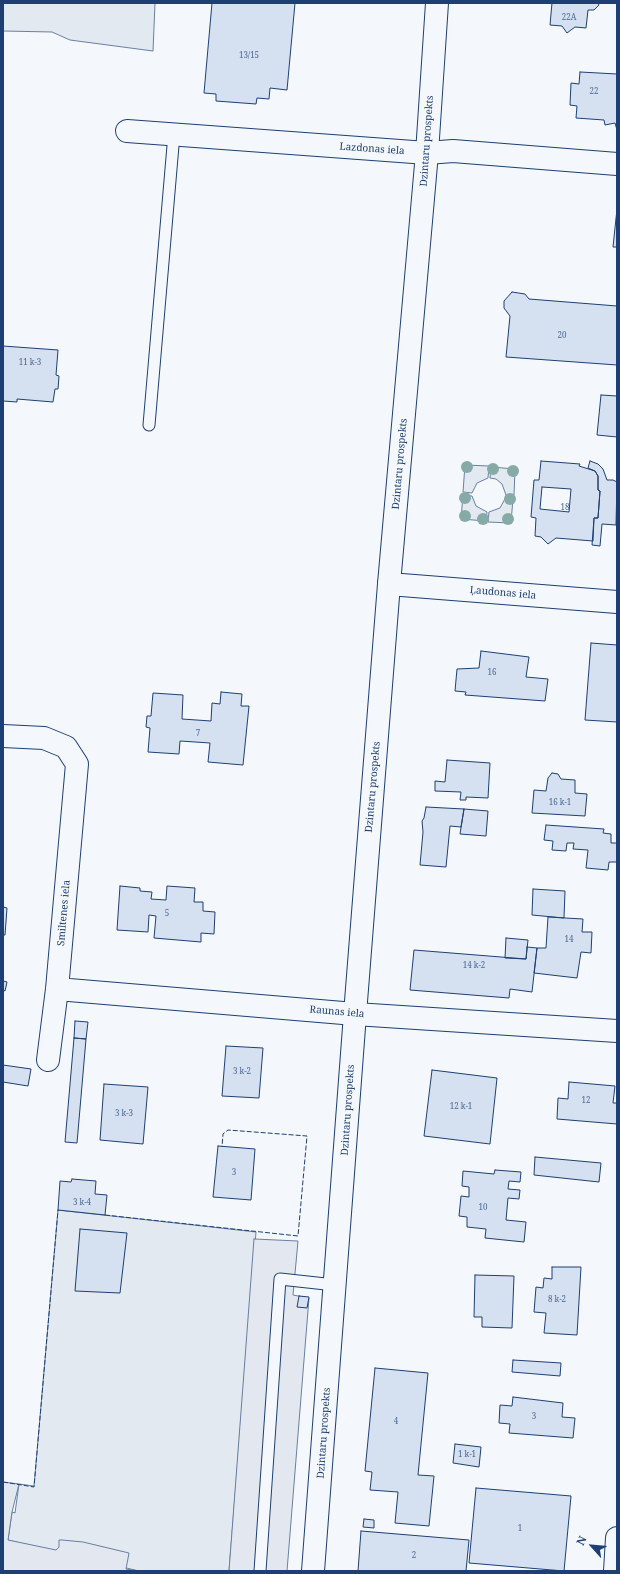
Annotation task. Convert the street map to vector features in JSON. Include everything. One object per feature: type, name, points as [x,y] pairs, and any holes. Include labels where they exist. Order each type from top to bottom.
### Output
[{"type":"street","name":"Dzintaru prospekts","points":[[313,1571],[389,584],[427,153],[437,3]]},
{"type":"street","name":"Lazdonas iela","points":[[127,131],[427,153],[453,151],[617,164]]},
{"type":"street","name":"Ļaudonas iela","points":[[389,584],[617,602]]},
{"type":"street","name":"Smiltenes iela","points":[[3,736],[44,738],[66,747],[77,764],[57,989],[48,1060]]},
{"type":"street","name":"Raunas iela","points":[[57,989],[355,1014],[617,1031]]},
{"type":"street","points":[[615,1571],[617,1538]]},
{"type":"lane","points":[[149,425],[174,134]]},
{"type":"lane","points":[[260,1571],[280,1279],[335,1285]]},
{"type":"shaded area","points":[[3,3],[155,3],[153,51],[70,40],[52,32],[3,31]]},
{"type":"shaded area","points":[[465,465],[489,466],[488,478],[477,483],[472,493],[463,492]]},
{"type":"shaded area","points":[[491,467],[515,469],[514,495],[506,495],[502,484],[496,479],[490,478]]},
{"type":"shaded area","points":[[463,495],[472,496],[476,506],[487,512],[486,521],[461,519]]},
{"type":"shaded area","points":[[506,497],[513,498],[511,523],[488,522],[489,512],[500,508]]},
{"type":"shaded area","points":[[58,1210],[256,1232],[229,1571],[139,1571],[8,1540],[12,1512],[15,1513],[19,1484],[34,1486]]},
{"type":"shaded area","points":[[254,1239],[298,1241],[293,1295],[309,1298],[287,1571],[229,1571]]},
{"type":"shaded area","points":[[3,1482],[19,1484],[12,1512],[8,1540],[56,1550],[59,1547],[59,1540],[83,1542],[129,1553],[126,1569],[139,1571],[3,1571]]},
{"type":"building","points":[[212,3],[295,3],[287,90],[270,88],[269,99],[257,98],[256,104],[216,101],[216,94],[204,93]]},
{"type":"building","points":[[552,3],[598,3],[599,5],[594,10],[588,10],[586,28],[575,27],[567,33],[562,26],[550,25]]},
{"type":"building","points":[[580,72],[617,74],[617,130],[615,123],[605,125],[604,120],[576,118],[577,106],[570,105],[571,83],[579,84]]},
{"type":"building","points":[[617,209],[617,247],[613,247]]},
{"type":"building","points":[[512,292],[525,294],[529,299],[617,306],[617,365],[506,357],[510,316],[504,308],[504,301]]},
{"type":"building","points":[[3,346],[58,350],[56,375],[59,376],[58,389],[55,389],[53,402],[17,399],[17,402],[3,401]]},
{"type":"building","points":[[601,395],[617,396],[617,437],[597,435]]},
{"type":"building","points":[[541,461],[580,464],[579,466],[595,471],[598,476],[598,490],[600,491],[598,518],[594,518],[593,541],[556,538],[548,544],[541,537],[535,536],[536,518],[531,517],[534,480],[539,480]]},
{"type":"building","points":[[590,461],[598,464],[603,469],[607,480],[617,482],[616,525],[602,524],[600,546],[592,545],[594,518],[598,518],[600,491],[598,490],[598,476],[595,471],[588,468]]},
{"type":"building","points":[[542,487],[571,489],[569,512],[540,509]]},
{"type":"building","points":[[591,643],[617,645],[617,722],[585,720]]},
{"type":"building","points":[[481,651],[529,657],[526,677],[548,679],[545,701],[465,695],[466,692],[455,691],[457,669],[479,668]]},
{"type":"building","points":[[221,692],[242,694],[241,706],[249,706],[243,765],[208,762],[210,743],[180,741],[179,754],[148,752],[150,728],[146,727],[147,716],[151,716],[153,693],[183,695],[182,719],[211,721],[212,703],[220,704]]},
{"type":"building","points":[[447,760],[490,763],[488,798],[466,797],[466,800],[460,800],[461,792],[435,791],[435,781],[445,782]]},
{"type":"building","points":[[552,773],[558,774],[561,779],[575,780],[575,793],[587,794],[585,816],[532,813],[534,790],[546,791],[548,778]]},
{"type":"building","points":[[426,807],[464,809],[461,827],[450,826],[446,867],[420,865],[423,832],[422,821]]},
{"type":"building","points":[[464,809],[488,811],[486,836],[460,834]]},
{"type":"building","points":[[546,825],[604,829],[603,833],[611,834],[611,843],[617,843],[617,862],[609,862],[608,870],[586,868],[588,850],[573,849],[574,843],[567,843],[566,851],[552,850],[553,841],[544,840]]},
{"type":"building","points":[[120,886],[140,888],[140,891],[152,892],[151,899],[166,900],[167,886],[195,888],[194,902],[203,902],[203,911],[215,912],[214,934],[201,933],[201,942],[154,938],[156,916],[149,915],[148,932],[117,930]]},
{"type":"building","points":[[533,889],[565,891],[564,918],[532,915]]},
{"type":"building","points":[[3,907],[7,908],[5,935],[3,935]]},
{"type":"building","points":[[548,917],[583,919],[582,932],[592,932],[591,953],[581,952],[577,978],[534,973],[537,948],[546,948]]},
{"type":"building","points":[[506,938],[528,940],[526,959],[505,958]]},
{"type":"building","points":[[527,947],[537,948],[532,992],[510,989],[509,998],[410,990],[414,950],[526,959]]},
{"type":"building","points":[[3,981],[7,982],[5,991],[3,990]]},
{"type":"building","points":[[75,1021],[88,1022],[86,1039],[74,1038]]},
{"type":"building","points":[[74,1038],[86,1039],[77,1143],[65,1142]]},
{"type":"building","points":[[226,1046],[263,1048],[259,1098],[222,1096]]},
{"type":"building","points":[[3,1065],[31,1069],[28,1086],[3,1082]]},
{"type":"building","points":[[432,1070],[497,1078],[490,1144],[424,1136]]},
{"type":"building","points":[[569,1082],[615,1086],[613,1103],[617,1103],[617,1124],[557,1119],[558,1098],[568,1099]]},
{"type":"building","points":[[104,1084],[148,1087],[143,1144],[100,1140]]},
{"type":"building","points":[[218,1146],[255,1149],[251,1200],[213,1197]]},
{"type":"building","points":[[535,1157],[601,1163],[599,1182],[534,1175]]},
{"type":"building","points":[[495,1170],[521,1172],[520,1182],[509,1181],[508,1189],[520,1190],[519,1199],[508,1198],[506,1220],[526,1222],[524,1242],[485,1238],[486,1229],[467,1227],[467,1217],[459,1216],[461,1196],[469,1197],[469,1187],[462,1186],[463,1171],[494,1174]]},
{"type":"building","points":[[72,1179],[96,1181],[95,1194],[107,1195],[105,1215],[58,1210],[60,1181],[71,1182]]},
{"type":"building","points":[[80,1229],[127,1233],[120,1293],[75,1291]]},
{"type":"building","points":[[552,1267],[581,1267],[577,1335],[544,1333],[546,1313],[534,1312],[536,1287],[543,1288],[544,1278],[552,1279]]},
{"type":"building","points":[[475,1275],[514,1276],[512,1328],[482,1327],[482,1317],[474,1317]]},
{"type":"building","points":[[299,1296],[309,1297],[307,1308],[297,1307]]},
{"type":"building","points":[[513,1360],[561,1363],[560,1376],[512,1372]]},
{"type":"building","points":[[375,1368],[428,1373],[418,1475],[434,1476],[429,1526],[395,1523],[398,1492],[370,1490],[372,1472],[365,1471]]},
{"type":"building","points":[[513,1397],[563,1403],[562,1417],[575,1418],[573,1438],[509,1433],[510,1424],[499,1423],[500,1405],[512,1406]]},
{"type":"building","points":[[455,1444],[481,1447],[479,1467],[453,1463]]},
{"type":"building","points":[[476,1488],[571,1496],[564,1571],[469,1563]]},
{"type":"building","points":[[364,1519],[374,1520],[374,1528],[363,1527]]},
{"type":"building","points":[[361,1531],[469,1540],[466,1571],[358,1571]]},
{"type":"fence","points":[[105,1215],[298,1236],[307,1136],[228,1130],[223,1134],[222,1147]]},
{"type":"fence","points":[[3,1482],[34,1487],[58,1210]]}]
